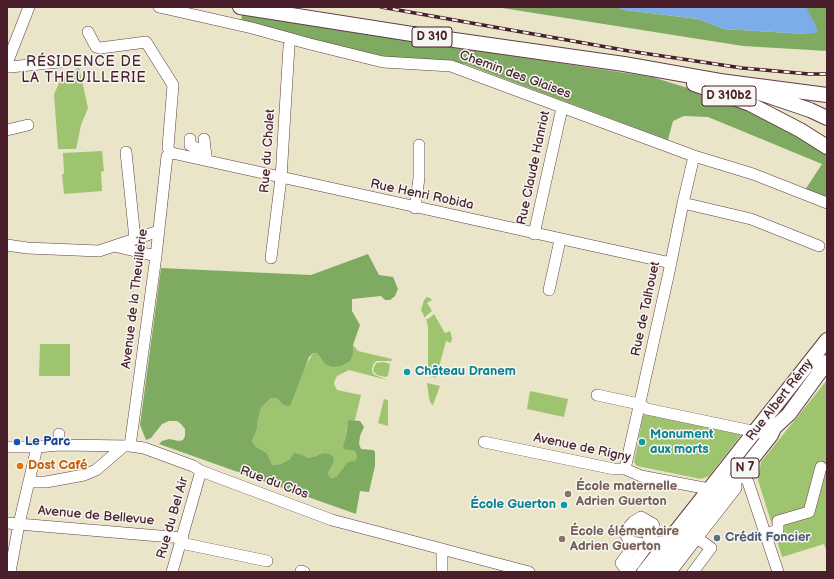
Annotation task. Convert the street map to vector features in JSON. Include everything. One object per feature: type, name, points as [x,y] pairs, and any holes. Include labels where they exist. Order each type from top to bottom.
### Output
[{"type":"main road","name":"D 310","points":[[240,7],[412,34],[624,64],[720,81],[782,100],[827,118]]},
{"type":"main road","name":"D 310b2","points":[[624,64],[706,88],[750,104],[827,146]]},
{"type":"main road","points":[[720,81],[827,95]]},
{"type":"main road","name":"Rue Albert Rémy","points":[[660,572],[714,493],[732,461],[827,340]]},
{"type":"main road","name":"Rue Albert Rémy","points":[[644,572],[667,541],[714,493],[738,475],[771,435],[774,428],[793,413],[827,362]]},
{"type":"street","points":[[7,63],[29,7]]},
{"type":"street","name":"Chemin des Glaises","points":[[159,7],[252,28],[383,62],[451,66],[694,156],[752,174],[827,203]]},
{"type":"street","name":"Avenue de la Theuillerie","points":[[88,32],[96,47],[100,48],[146,42],[173,84],[168,147],[169,155],[156,256],[127,446]]},
{"type":"street","name":"Rue du Chalet","points":[[271,258],[281,178],[289,46]]},
{"type":"street","points":[[7,67],[59,62]]},
{"type":"street","name":"Rue Claude Hanriot","points":[[534,234],[562,108]]},
{"type":"street","points":[[7,130],[28,125]]},
{"type":"street","points":[[190,139],[190,145],[206,157]]},
{"type":"street","points":[[204,139],[206,157]]},
{"type":"street","points":[[416,208],[419,178],[419,145]]},
{"type":"street","points":[[126,152],[135,239]]},
{"type":"street","name":"Rue Henri Robida","points":[[169,155],[206,157],[281,178],[671,264]]},
{"type":"street","name":"Rue de Talhouet","points":[[626,469],[694,156]]},
{"type":"street","points":[[683,203],[751,219],[819,246]]},
{"type":"street","points":[[7,245],[27,248],[99,251],[159,231]]},
{"type":"street","points":[[549,290],[560,240]]},
{"type":"street","points":[[114,246],[156,256]]},
{"type":"street","points":[[598,395],[639,404],[647,409],[771,435]]},
{"type":"street","name":"Rue du Clos","points":[[7,447],[37,447],[59,439],[144,448],[332,520],[529,572]]},
{"type":"street","name":"Avenue de Rigny","points":[[484,442],[614,469],[626,469],[641,476],[714,493]]},
{"type":"street","points":[[29,482],[46,482],[84,475],[96,470],[127,446]]},
{"type":"street","points":[[10,572],[19,524],[37,447]]},
{"type":"street","points":[[732,461],[738,475],[748,482],[778,572]]},
{"type":"street","points":[[766,534],[778,530],[778,521],[809,512],[821,467]]},
{"type":"street","name":"Rue du Bel Air","points":[[172,572],[201,471]]},
{"type":"street","points":[[671,572],[736,488],[738,475]]},
{"type":"street","points":[[648,542],[649,535],[633,522],[626,530],[625,533],[628,539],[632,542],[648,542],[667,541]]},
{"type":"street","name":"Avenue de Bellevue","points":[[7,523],[182,540],[267,561]]},
{"type":"street","points":[[693,572],[711,548],[697,538]]},
{"type":"street","points":[[628,572],[621,563],[632,548],[648,542]]},
{"type":"street","points":[[442,550],[442,572]]},
{"type":"green space","points":[[496,7],[617,7],[625,10],[698,19],[724,29],[806,34],[806,7],[827,7],[827,51],[743,46]]},
{"type":"green space","points":[[242,15],[652,77],[704,93],[769,118],[827,154],[827,199],[805,190],[822,164],[708,117],[684,116],[673,121],[668,140],[465,64],[389,58],[241,22]]},
{"type":"green space","points":[[79,67],[88,108],[81,125],[76,149],[58,149],[54,94],[61,79]]},
{"type":"green space","points":[[102,151],[104,171],[101,172],[102,191],[64,194],[62,174],[64,174],[63,153]]},
{"type":"green space","points":[[368,254],[379,275],[393,277],[398,289],[395,296],[390,300],[385,300],[381,296],[352,299],[352,311],[360,325],[353,345],[353,354],[350,361],[341,366],[333,367],[325,364],[317,353],[313,353],[309,357],[290,406],[283,405],[277,398],[271,398],[261,408],[257,429],[252,441],[255,446],[267,453],[272,465],[281,464],[290,459],[294,453],[308,458],[323,453],[330,454],[333,457],[334,462],[328,473],[330,477],[333,478],[337,476],[348,462],[355,461],[357,457],[355,451],[344,449],[343,444],[346,437],[348,421],[360,421],[364,427],[360,436],[359,444],[361,449],[373,450],[375,452],[375,466],[369,492],[360,491],[356,514],[159,444],[162,441],[169,439],[179,441],[183,440],[185,436],[185,429],[177,421],[169,421],[162,424],[151,438],[146,440],[140,425],[161,268],[311,275]]},
{"type":"green space","points":[[427,297],[432,300],[427,303],[432,311],[425,318],[421,310],[424,300]]},
{"type":"green space","points":[[434,314],[445,333],[450,331],[452,338],[451,343],[446,341],[436,378],[428,375],[428,326],[426,319]]},
{"type":"green space","points":[[40,344],[70,344],[70,376],[39,376]]},
{"type":"green space","points":[[353,345],[358,351],[392,359],[391,361],[377,361],[374,363],[372,368],[372,372],[375,375],[387,380],[349,370],[337,376],[335,380],[334,384],[337,390],[361,395],[355,420],[350,420],[347,426],[346,437],[343,444],[355,451],[357,457],[355,462],[333,478],[330,477],[328,473],[334,462],[323,453],[308,458],[303,455],[290,459],[281,464],[272,465],[267,453],[255,446],[252,441],[257,429],[261,408],[271,398],[277,398],[283,405],[313,353],[317,353],[325,364],[353,354]]},
{"type":"green space","points":[[384,362],[390,364],[388,376],[385,377],[377,375],[373,371],[376,363]]},
{"type":"green space","points":[[827,380],[827,549],[826,550],[824,544],[782,557],[758,480],[761,462]]},
{"type":"green space","points":[[427,383],[440,386],[433,405],[431,404],[429,398]]},
{"type":"green space","points":[[530,391],[568,399],[564,417],[527,409]]},
{"type":"green space","points":[[384,399],[388,400],[388,426],[378,423]]},
{"type":"green space","points":[[647,412],[739,432],[741,435],[709,476],[701,479],[637,466],[634,462],[643,416]]},
{"type":"water","points":[[617,7],[806,7],[818,30],[815,33],[806,34],[724,29],[698,19],[625,10]]},
{"type":"railway","points":[[381,7],[629,51],[742,68],[809,74],[827,74]]},
{"type":"place","name":"Château Dranem","points":[[407,372]]},
{"type":"place","name":"Le Parc","points":[[17,442]]},
{"type":"place","name":"Monument aux morts","points":[[642,442]]},
{"type":"place","name":"Dost Café","points":[[20,466]]},
{"type":"place","name":"École maternelle Adrien Guerton","points":[[568,494]]},
{"type":"place","name":"École Guerton","points":[[564,505]]},
{"type":"place","name":"Crédit Foncier","points":[[717,538]]},
{"type":"place","name":"École élémentaire Adrien Guerton","points":[[562,539]]},
{"type":"district","name":"RÉSIDENCE DE LA THEUILLERIE","points":[[84,70]]}]
